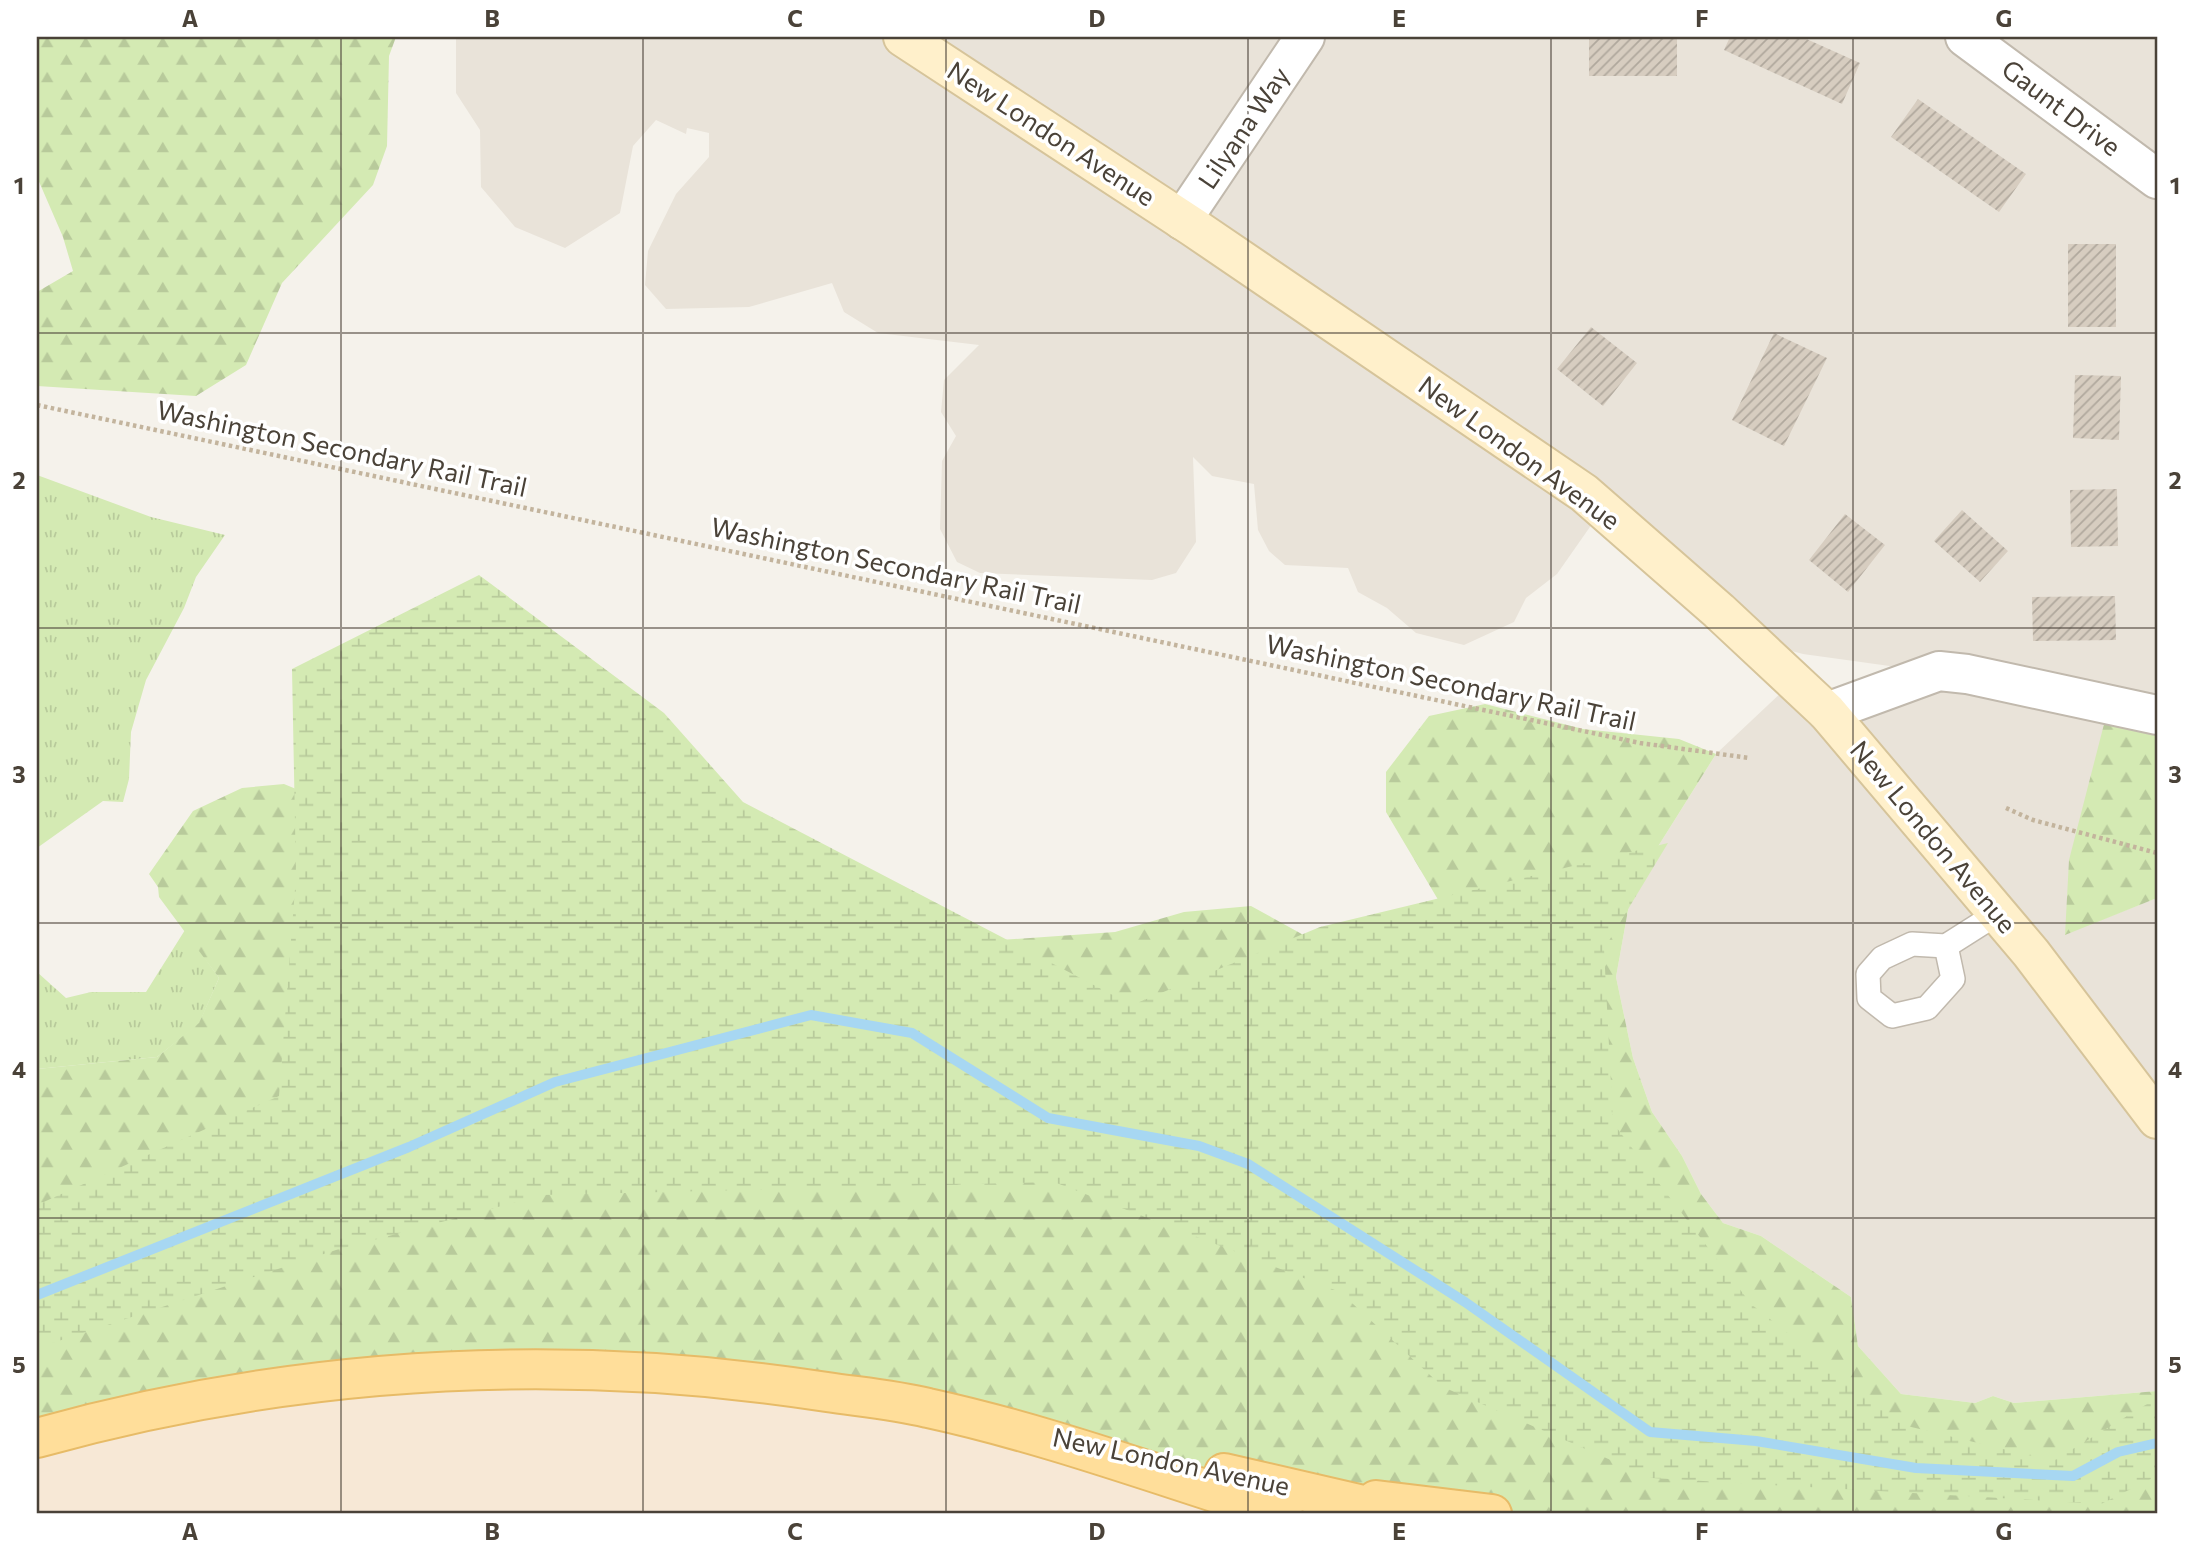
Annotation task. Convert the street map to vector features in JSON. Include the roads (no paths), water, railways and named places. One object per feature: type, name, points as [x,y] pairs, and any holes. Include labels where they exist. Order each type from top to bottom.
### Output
[{"type":"main road","name":"New London Avenue","points":[[903,37],[1182,220],[1584,493],[1719,611],[1827,712],[1998,913],[2099,1039],[2157,1119]]},
{"type":"main road","name":"New London Avenue","points":[[2099,1039],[2136,1068],[2157,1091]]},
{"type":"main road","points":[[37,1438],[109,1418],[219,1395],[327,1379],[510,1369],[682,1373],[925,1407],[1277,1499],[1492,1514]]},
{"type":"main road","name":"New London Avenue","points":[[1277,1499],[1402,1514]]},
{"type":"street","name":"Lilyana Way","points":[[1182,220],[1305,37]]},
{"type":"street","name":"Gaunt Drive","points":[[1965,37],[2157,179]]},
{"type":"street","points":[[1827,712],[1939,671],[1967,674],[2157,715]]},
{"type":"lane","points":[[1946,946],[1998,913]]},
{"type":"waterway","points":[[37,1295],[409,1147],[555,1082],[811,1015],[912,1033],[1048,1118],[1199,1146],[1248,1164],[1465,1302],[1650,1432],[1756,1441],[1916,1468],[2073,1476],[2118,1452],[2157,1443]]}]
